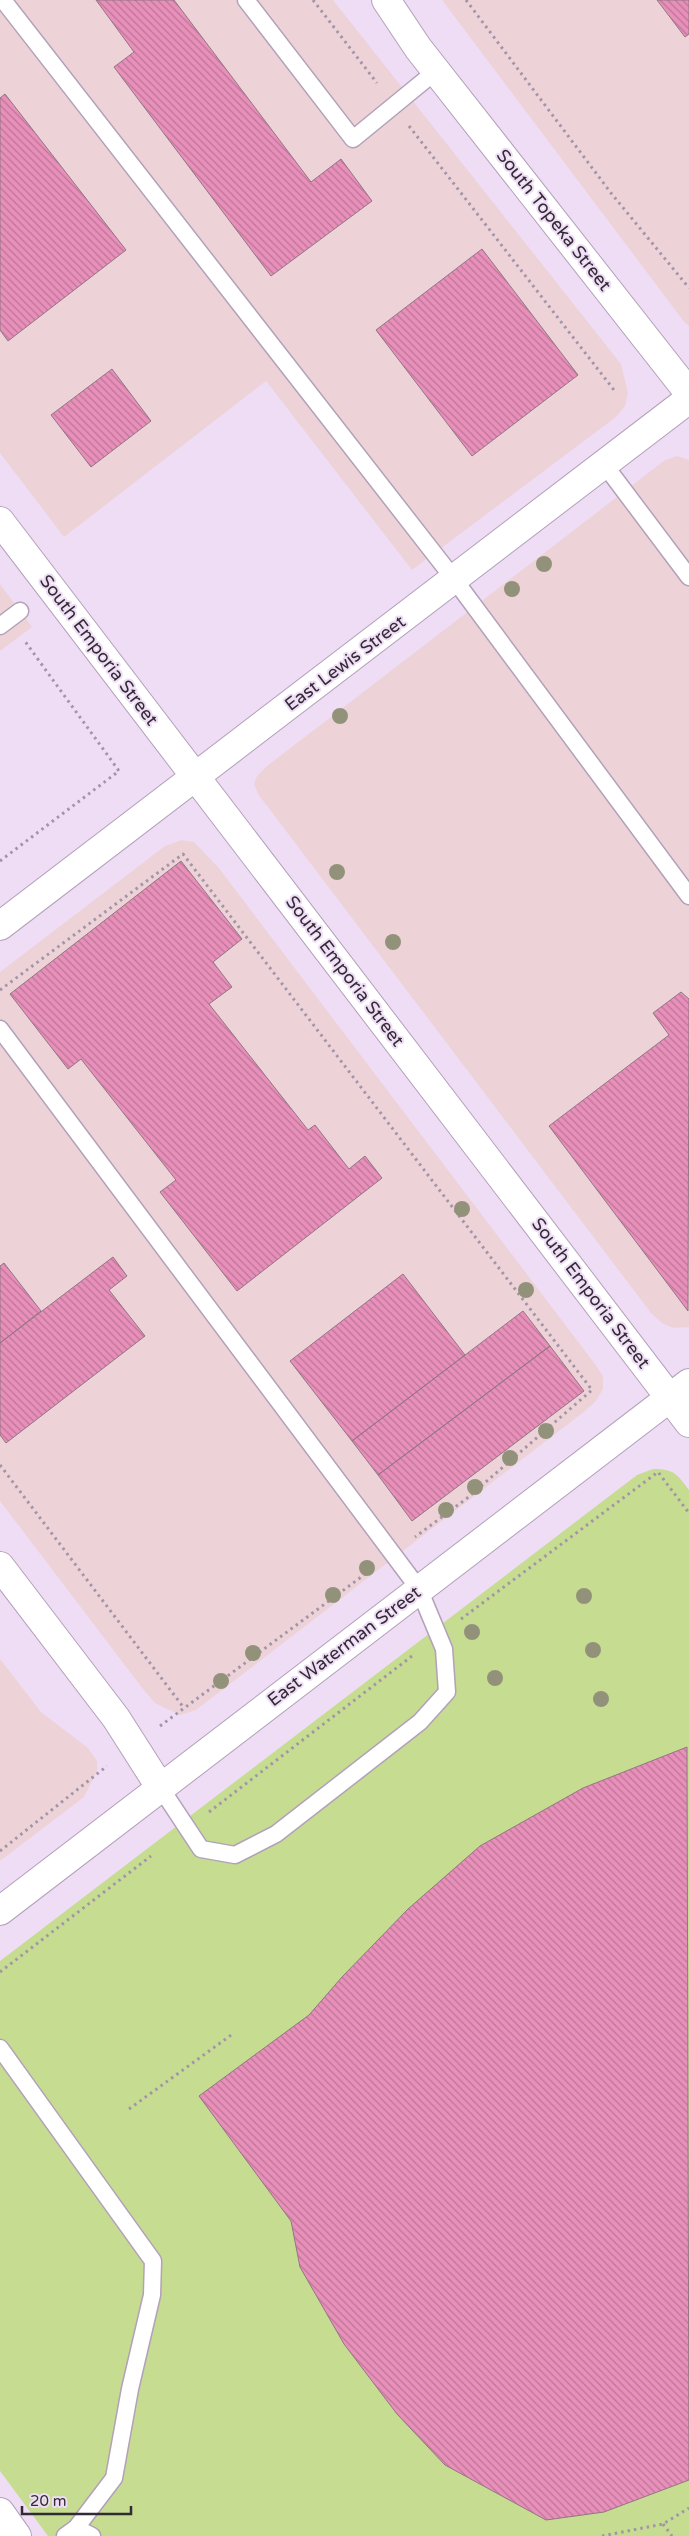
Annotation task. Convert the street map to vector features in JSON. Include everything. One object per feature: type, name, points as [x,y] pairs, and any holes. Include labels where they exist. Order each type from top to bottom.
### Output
[{"type":"street","name":"South Topeka Street","points":[[368,0],[418,48]]},
{"type":"street","name":"South Topeka Street","points":[[386,0],[418,48],[689,393]]},
{"type":"street","name":"East Lewis Street","points":[[0,926],[689,399]]},
{"type":"street","name":"South Emporia Street","points":[[0,521],[196,776],[679,1390],[689,1423]]},
{"type":"street","name":"East Waterman Street","points":[[0,1911],[679,1390]]},
{"type":"street","points":[[0,1566],[116,1718],[160,1787]]},
{"type":"street","points":[[0,2512],[17,2536]]},
{"type":"lane","points":[[3,0],[454,579],[689,896]]},
{"type":"lane","points":[[246,0],[353,139],[436,71]]},
{"type":"lane","points":[[604,464],[689,577]]},
{"type":"lane","points":[[0,1029],[419,1589],[444,1650],[447,1692],[420,1722],[276,1834],[235,1855],[201,1849],[160,1787]]},
{"type":"lane","points":[[0,2048],[153,2261],[152,2295],[130,2389],[114,2478],[71,2532],[92,2536]]},
{"type":"path","points":[[314,0],[614,390]]},
{"type":"path","points":[[466,0],[611,194],[689,288]]},
{"type":"path","points":[[0,861],[119,771],[10,619]]},
{"type":"path","points":[[0,990],[182,854],[592,1390],[466,1499],[184,1708],[0,1852]]},
{"type":"path","points":[[0,1465],[184,1708]]},
{"type":"path","points":[[461,1619],[658,1472],[689,1513]]},
{"type":"path","points":[[206,1814],[412,1656]]},
{"type":"path","points":[[0,1972],[151,1856]]},
{"type":"path","points":[[129,2109],[234,2033]]},
{"type":"path","points":[[602,2536],[663,2524],[689,2508]]},
{"type":"path","points":[[663,2524],[672,2536]]},
{"type":"shaded area","points":[[0,0],[333,0],[621,364],[628,393],[625,406],[616,417],[412,570],[266,381],[64,537],[0,453]]},
{"type":"shaded area","points":[[442,0],[689,0],[689,326],[685,323]]},
{"type":"shaded area","points":[[677,456],[689,460],[689,1327],[673,1328],[662,1323],[651,1313],[258,794],[254,784],[257,776],[267,766],[665,460]]},
{"type":"shaded area","points":[[0,584],[32,627],[0,651]]},
{"type":"shaded area","points":[[182,840],[194,842],[218,867],[595,1364],[603,1376],[603,1389],[596,1401],[585,1411],[196,1710],[180,1715],[155,1703],[143,1689],[0,1501],[0,972],[165,846]]},
{"type":"shaded area","points":[[0,1659],[41,1712],[88,1748],[97,1761],[97,1771],[84,1797],[0,1861]]},
{"type":"green space","points":[[653,1469],[670,1471],[689,1490],[689,2536],[48,2536],[0,2471],[0,1961],[637,1475]]},
{"type":"building","points":[[96,0],[174,0],[311,182],[341,159],[372,201],[271,276],[114,67],[134,52]]},
{"type":"building","points":[[657,0],[689,0],[689,34],[685,37]]},
{"type":"building","points":[[5,94],[126,250],[8,341],[0,330],[0,98]]},
{"type":"building","points":[[482,249],[578,375],[472,456],[376,330]]},
{"type":"building","points":[[112,369],[151,421],[91,467],[51,415]]},
{"type":"building","points":[[181,861],[242,939],[213,962],[232,987],[209,1004],[308,1130],[315,1125],[349,1169],[365,1156],[382,1178],[237,1291],[160,1192],[176,1180],[81,1059],[68,1069],[10,994]]},
{"type":"building","points":[[681,992],[689,999],[688,1311],[549,1126],[669,1035],[653,1013]]},
{"type":"building","points":[[113,1257],[127,1276],[109,1290],[145,1336],[6,1443],[0,1435],[0,1343]]},
{"type":"building","points":[[4,1263],[41,1311],[0,1343],[0,1266]]},
{"type":"building","points":[[403,1274],[465,1355],[352,1441],[290,1361]]},
{"type":"building","points":[[523,1311],[550,1346],[378,1475],[352,1441]]},
{"type":"building","points":[[550,1346],[584,1391],[412,1521],[378,1475]]},
{"type":"building","points":[[687,1747],[689,2480],[604,2512],[546,2520],[445,2465],[397,2414],[344,2344],[300,2267],[291,2221],[199,2096],[309,2015],[342,1977],[408,1909],[480,1846],[583,1788]]}]
